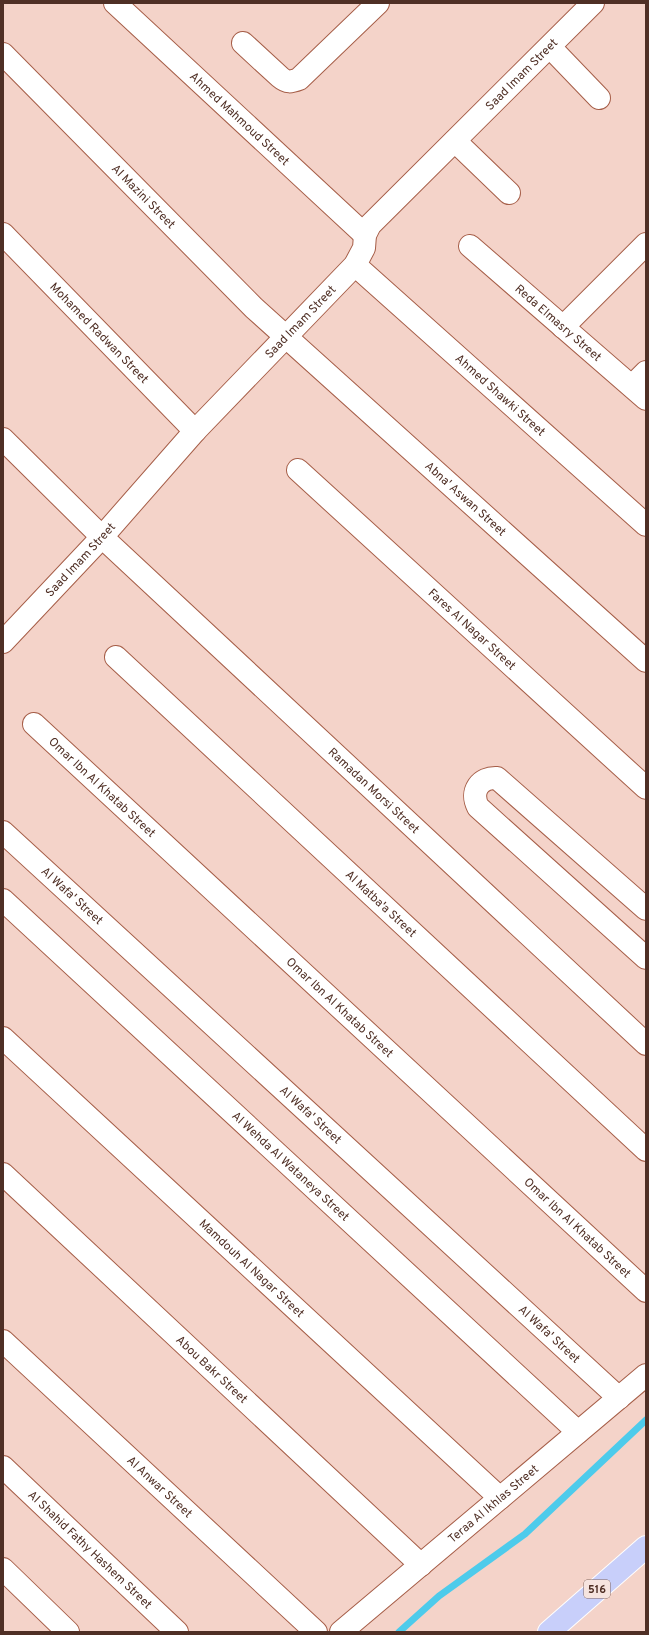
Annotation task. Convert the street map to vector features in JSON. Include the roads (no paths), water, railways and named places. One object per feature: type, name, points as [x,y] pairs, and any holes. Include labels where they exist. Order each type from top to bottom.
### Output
[{"type":"highway","name":"516","points":[[549,1632],[643,1547]]},
{"type":"street","name":"Ahmed Mahmoud Street","points":[[115,3],[364,235]]},
{"type":"street","name":"Saad Imam Street","points":[[3,642],[102,537],[195,431],[355,265],[364,248],[364,235],[370,225],[593,3]]},
{"type":"street","points":[[243,43],[286,82],[292,82],[299,79],[370,6]]},
{"type":"street","points":[[550,47],[599,98]]},
{"type":"street","name":"Al Mazini Street","points":[[3,54],[254,308],[286,336]]},
{"type":"street","points":[[455,141],[509,193]]},
{"type":"street","name":"Mohamed Radwan Street","points":[[3,234],[195,431]]},
{"type":"street","points":[[562,327],[646,244]]},
{"type":"street","name":"Reda Elmasry Street","points":[[470,246],[562,327],[641,386]]},
{"type":"street","name":"Ahmed Shawki Street","points":[[355,265],[646,525]]},
{"type":"street","name":"Abna' Aswan Street","points":[[286,336],[646,661]]},
{"type":"street","name":"Ramadan Morsi Street","points":[[3,439],[102,537],[646,1044]]},
{"type":"street","name":"Fares Al Nagar Street","points":[[298,470],[646,788]]},
{"type":"street","name":"Al Matba'a Street","points":[[116,657],[646,1150]]},
{"type":"street","name":"Omar Ibn Al Khatab Street","points":[[34,724],[646,1291]]},
{"type":"street","points":[[646,909],[497,778],[489,778],[478,785],[474,796],[478,806],[646,958]]},
{"type":"street","name":"Al Wafa' Street","points":[[3,832],[619,1398]]},
{"type":"street","name":"Al Wehda Al Wataneya Street","points":[[3,900],[578,1432]]},
{"type":"street","name":"Mamdouh Al Nagar Street","points":[[3,1038],[500,1498]]},
{"type":"street","name":"Abou Bakr Street","points":[[3,1174],[421,1565]]},
{"type":"street","name":"Al Anwar Street","points":[[3,1341],[316,1632]]},
{"type":"street","name":"Teraa Al Ikhlas Street","points":[[341,1632],[646,1376]]},
{"type":"street","name":"Al Shahid Fathy Hashem Street","points":[[3,1467],[177,1632]]},
{"type":"street","points":[[3,1569],[68,1632]]},
{"type":"waterway","points":[[399,1632],[439,1596],[525,1534],[646,1420]]}]
